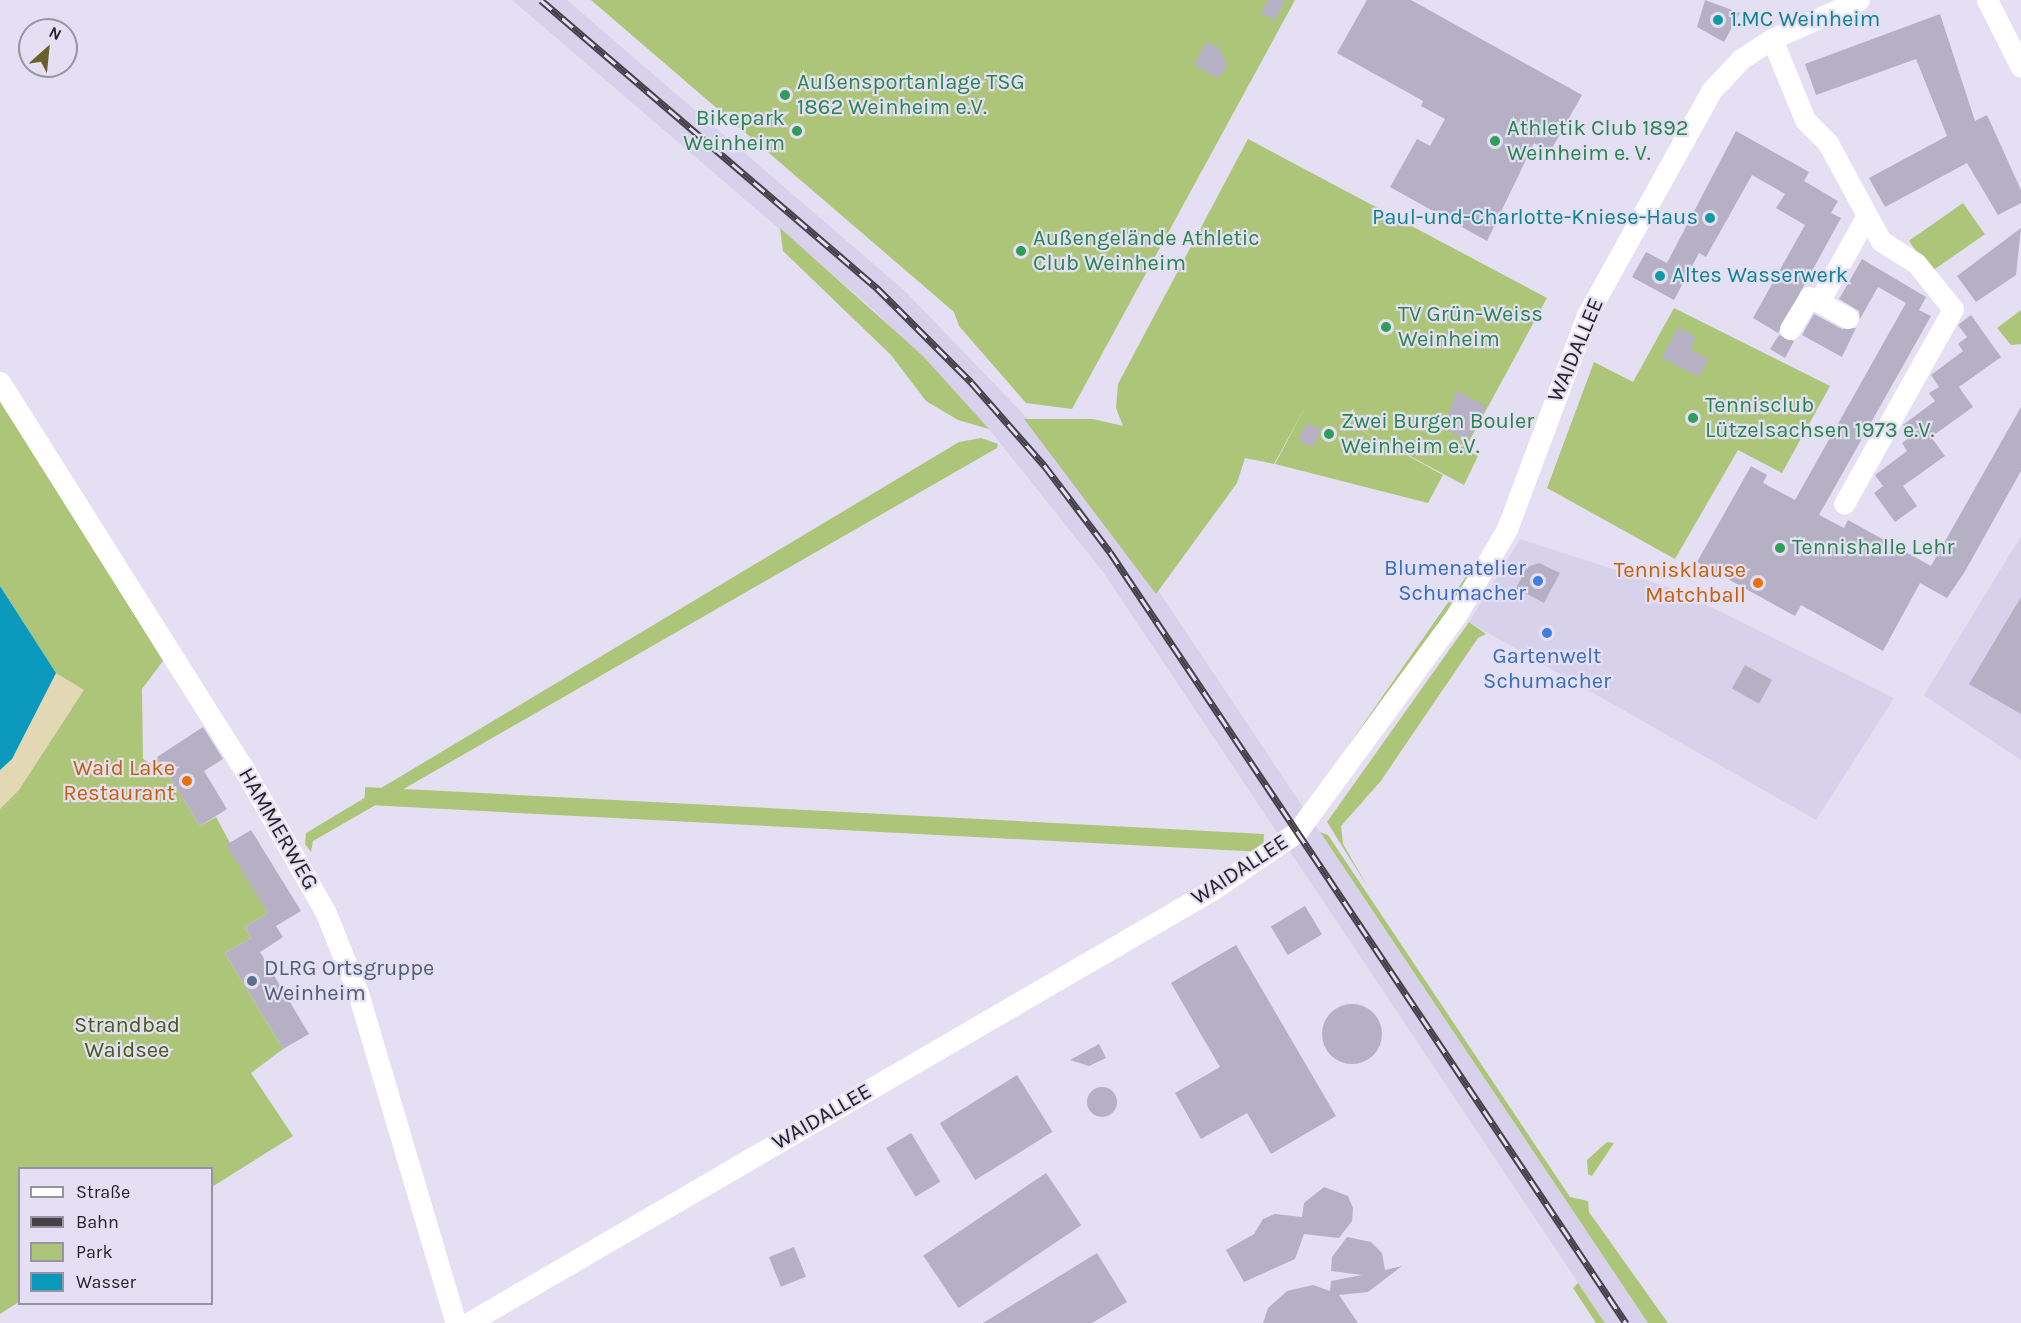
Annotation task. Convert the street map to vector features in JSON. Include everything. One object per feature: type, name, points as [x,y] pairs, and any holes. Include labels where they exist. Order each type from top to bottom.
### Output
[{"type":"street","name":"WAIDALLEE","points":[[468,1323],[1212,890],[1297,832],[1450,623],[1507,530],[1587,315],[1711,91],[1742,59],[1772,39],[1859,0]]},
{"type":"street","points":[[1986,0],[2021,68]]},
{"type":"street","points":[[1772,39],[1805,120],[1828,143],[1881,241],[1916,262],[1953,309],[1844,504]]},
{"type":"street","points":[[1819,302],[1866,217]]},
{"type":"street","points":[[1790,329],[1809,297],[1848,318]]},
{"type":"street","name":"HAMMERWEG","points":[[0,382],[242,764],[325,911],[358,993],[456,1323]]},
{"type":"shaded area","points":[[512,0],[567,0],[905,291],[1031,422],[1141,565],[1648,1323],[1605,1323],[1103,572],[989,429],[874,310]]},
{"type":"shaded area","points":[[2021,536],[2021,760],[1924,695]]},
{"type":"shaded area","points":[[1520,539],[1677,590],[1894,698],[1816,820],[1469,622]]},
{"type":"green space","name":"Außengelände Athletic Club Weinheim","points":[[591,0],[1295,0],[1072,409],[1026,403],[959,326],[954,312]]},
{"type":"green space","points":[[1248,139],[1547,298],[1465,449],[1478,456],[1464,485],[1339,418],[1443,475],[1428,503],[1275,464],[1308,402],[1274,464],[1245,458],[1237,483],[1156,594],[1024,419],[1093,419],[1123,426],[1116,408],[1118,384]]},
{"type":"green space","points":[[1963,203],[1985,234],[1931,272],[1909,241]]},
{"type":"green space","points":[[780,228],[923,356],[989,429],[958,420],[926,401],[891,355],[783,251]]},
{"type":"green space","name":"Tennisclub Lützelsachsen 1973 e.V.","points":[[1674,308],[1830,386],[1782,473],[1738,450],[1675,559],[1547,488],[1594,362],[1633,382]]},
{"type":"green space","points":[[2021,310],[2021,344],[2011,345],[1997,328]]},
{"type":"green space","name":"Strandbad Waidsee","points":[[0,397],[163,661],[142,689],[143,759],[152,764],[157,757],[200,826],[216,817],[268,913],[245,927],[251,938],[225,953],[283,1049],[251,1073],[293,1136],[213,1186],[213,1167],[18,1167],[18,1303],[0,1314],[0,770],[12,759],[56,673],[0,586]]},
{"type":"green space","points":[[981,438],[998,444],[997,448],[313,841],[311,852],[305,844],[306,833],[959,442]]},
{"type":"green space","points":[[1479,558],[1482,561],[1321,794],[1318,789]]},
{"type":"green space","points":[[1469,622],[1486,634],[1478,638],[1380,782],[1341,826],[1343,844],[1369,889],[1327,822]]},
{"type":"green space","points":[[365,787],[1264,834],[1263,852],[364,805]]},
{"type":"green space","points":[[1320,832],[1328,835],[1570,1197],[1588,1201],[1589,1212],[1668,1323],[1648,1323]]},
{"type":"green space","points":[[1607,1142],[1614,1143],[1592,1176],[1588,1174],[1587,1160]]},
{"type":"green space","points":[[1578,1283],[1605,1323],[1596,1323],[1573,1288]]},
{"type":"sand","points":[[56,673],[84,690],[19,790],[0,809],[0,770],[12,759]]},
{"type":"water","points":[[0,586],[56,673],[12,759],[0,770]]},
{"type":"building","points":[[1268,0],[1285,0],[1275,20],[1261,13]]},
{"type":"building","name":"Athletik Club 1892 Weinheim e. V.","points":[[1367,0],[1411,0],[1582,95],[1550,152],[1534,143],[1487,241],[1390,187],[1417,139],[1430,146],[1445,119],[1421,106],[1423,101],[1337,53]]},
{"type":"building","name":"1.MC Weinheim","points":[[1705,0],[1740,13],[1724,42],[1697,27]]},
{"type":"building","points":[[1940,14],[1975,121],[1987,115],[2021,190],[2021,203],[1998,215],[1967,163],[1885,207],[1869,178],[1947,136],[1916,59],[1816,95],[1805,64]]},
{"type":"building","points":[[1206,42],[1218,47],[1225,60],[1225,71],[1217,78],[1194,65]]},
{"type":"building","points":[[1736,131],[1809,172],[1804,181],[1838,201],[1831,213],[1841,218],[1778,333],[1753,318],[1805,225],[1776,208],[1785,194],[1752,175],[1706,257],[1699,253],[1674,300],[1632,277],[1646,252],[1667,263]]},
{"type":"building","points":[[2021,228],[2016,275],[1976,302],[1957,276]]},
{"type":"building","points":[[1862,259],[1926,297],[1919,310],[1931,316],[1819,515],[1844,528],[1848,520],[1931,566],[2021,407],[2021,471],[1964,573],[1947,598],[1920,583],[1883,651],[1801,605],[1795,616],[1697,562],[1751,466],[1767,475],[1763,483],[1795,500],[1906,303],[1878,287],[1860,319],[1859,311],[1839,299]]},
{"type":"building","points":[[1814,314],[1842,329],[1856,328],[1842,357],[1802,335]]},
{"type":"building","points":[[1971,315],[2001,357],[1959,387],[1973,407],[1931,437],[1945,456],[1903,486],[1917,506],[1895,522],[1874,493],[1883,486],[1875,475],[1907,451],[1902,443],[1911,436],[1903,425],[1935,401],[1929,393],[1939,387],[1931,375],[1963,351],[1958,344],[1967,337],[1958,325]]},
{"type":"building","name":"Tennisclub Lützelsachsen 1973 e.V.","points":[[1678,327],[1696,337],[1690,349],[1708,359],[1699,377],[1662,358]]},
{"type":"building","points":[[1779,335],[1794,341],[1785,358],[1770,349]]},
{"type":"building","name":"TV Grün-Weiss Weinheim","points":[[1457,391],[1486,406],[1467,441],[1443,428]]},
{"type":"building","name":"Zwei Burgen Bouler Weinheim e.V.","points":[[1307,423],[1321,430],[1313,447],[1298,440]]},
{"type":"building","name":"Blumenatelier Schumacher","points":[[1539,563],[1560,573],[1544,603],[1516,588],[1527,567]]},
{"type":"building","points":[[2021,597],[2021,714],[1969,684]]},
{"type":"building","points":[[1745,665],[1772,680],[1759,704],[1732,689]]},
{"type":"building","points":[[203,727],[223,759],[204,771],[227,809],[200,826],[157,757]]},
{"type":"building","points":[[251,830],[301,911],[276,926],[283,937],[260,952],[309,1034],[283,1049],[225,953],[251,938],[245,927],[268,913],[226,845]]},
{"type":"building","points":[[1305,906],[1322,934],[1288,955],[1271,927]]},
{"type":"building","points":[[1236,945],[1336,1116],[1271,1154],[1247,1113],[1201,1139],[1175,1093],[1220,1067],[1171,983]]},
{"type":"building","points":[[1352,1004],[1373,1013],[1382,1034],[1373,1055],[1352,1064],[1331,1055],[1322,1034],[1331,1013]]},
{"type":"building","points":[[1099,1044],[1106,1058],[1089,1066],[1070,1060]]},
{"type":"building","points":[[1017,1075],[1053,1132],[975,1180],[940,1123]]},
{"type":"building","points":[[1102,1087],[1108,1088],[1116,1096],[1116,1108],[1108,1116],[1102,1117],[1096,1116],[1088,1108],[1087,1102],[1088,1096],[1096,1088]]},
{"type":"building","points":[[911,1133],[940,1182],[915,1197],[886,1148]]},
{"type":"building","points":[[1046,1173],[1081,1225],[959,1308],[923,1256]]},
{"type":"building","points":[[1324,1187],[1348,1196],[1353,1208],[1352,1221],[1339,1238],[1304,1234],[1295,1259],[1244,1282],[1226,1250],[1254,1234],[1263,1219],[1275,1214],[1302,1217],[1304,1203]]},
{"type":"building","points":[[1347,1237],[1371,1242],[1382,1253],[1385,1270],[1402,1266],[1368,1292],[1339,1295],[1358,1323],[1263,1323],[1268,1308],[1287,1291],[1313,1285],[1330,1291],[1331,1281],[1362,1275],[1331,1271],[1332,1257]]},
{"type":"building","points":[[794,1247],[806,1277],[781,1287],[769,1257]]},
{"type":"building","points":[[1097,1253],[1127,1302],[1092,1323],[983,1323]]},
{"type":"railway","points":[[541,0],[877,288],[971,382],[1044,465],[1110,552],[1626,1323]]},
{"type":"place","name":"1.MC Weinheim","points":[[1718,20]]},
{"type":"place","name":"Außensportanlage TSG 1862 Weinheim e.V.","points":[[785,95]]},
{"type":"place","name":"Bikepark Weinheim","points":[[797,131]]},
{"type":"place","name":"Athletik Club 1892 Weinheim e. V.","points":[[1495,141]]},
{"type":"place","name":"Paul-und-Charlotte-Kniese-Haus","points":[[1710,218]]},
{"type":"place","name":"Außengelände Athletic Club Weinheim","points":[[1021,251]]},
{"type":"place","name":"Altes Wasserwerk","points":[[1660,276]]},
{"type":"place","name":"TV Grün-Weiss Weinheim","points":[[1386,327]]},
{"type":"place","name":"Tennisclub Lützelsachsen 1973 e.V.","points":[[1693,418]]},
{"type":"place","name":"Zwei Burgen Bouler Weinheim e.V.","points":[[1329,434]]},
{"type":"place","name":"Tennishalle Lehr","points":[[1780,548]]},
{"type":"place","name":"Blumenatelier Schumacher","points":[[1538,581]]},
{"type":"place","name":"Tennisklause Matchball","points":[[1758,583]]},
{"type":"place","name":"Gartenwelt Schumacher","points":[[1547,633]]},
{"type":"place","name":"Waid Lake Restaurant","points":[[187,781]]},
{"type":"place","name":"DLRG Ortsgruppe Weinheim","points":[[252,981]]}]
